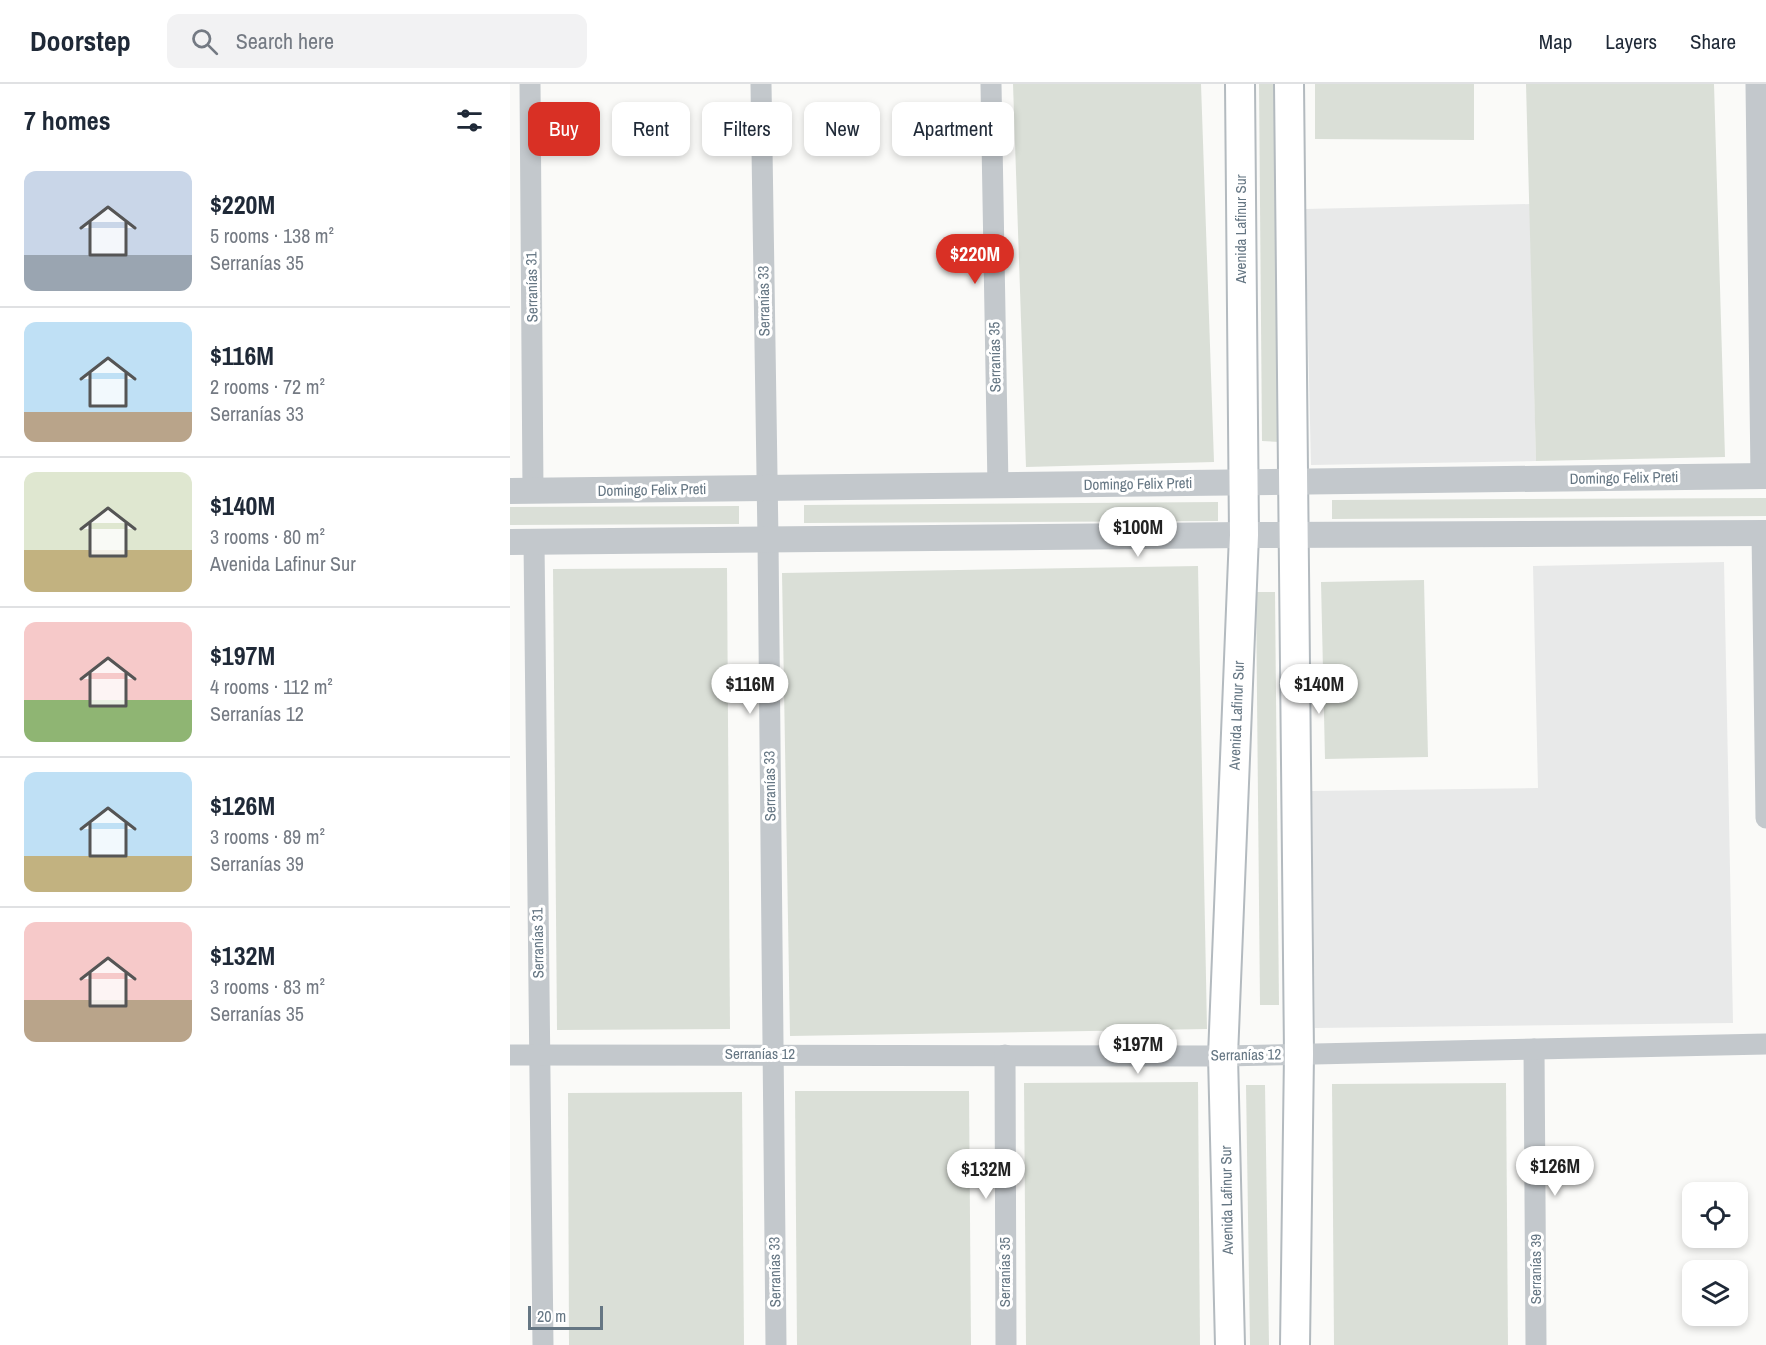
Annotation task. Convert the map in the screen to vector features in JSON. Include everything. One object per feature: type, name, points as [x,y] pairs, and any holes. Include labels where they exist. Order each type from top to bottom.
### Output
[{"type":"main road","name":"Avenida Lafinur Sur","points":[[1230,1345],[1223,1056],[1244,535],[1239,84]]},
{"type":"main road","points":[[1289,84],[1299,1054],[1295,1345]]},
{"type":"street","name":"Serranías 31","points":[[522,491],[530,84]]},
{"type":"street","name":"Serranías 33","points":[[762,84],[776,1345]]},
{"type":"street","name":"Serranías 35","points":[[991,84],[998,486]]},
{"type":"street","points":[[1756,84],[1763,476]]},
{"type":"street","name":"Domingo Felix Preti","points":[[522,491],[1763,476]]},
{"type":"street","points":[[522,542],[1764,533],[1766,818]]},
{"type":"street","name":"Serranías 31","points":[[522,542],[539,1054],[543,1345]]},
{"type":"street","name":"Serranías 12","points":[[510,1055],[1223,1056],[1766,1044]]},
{"type":"street","name":"Serranías 39","points":[[1534,1049],[1536,1345]]},
{"type":"street","name":"Serranías 35","points":[[1005,1055],[1006,1345]]},
{"type":"shaded area","points":[[1013,84],[1201,84],[1214,462],[1026,467]]},
{"type":"shaded area","points":[[1259,84],[1277,84],[1281,442],[1262,441]]},
{"type":"shaded area","points":[[1315,84],[1474,84],[1474,140],[1315,139]]},
{"type":"shaded area","points":[[1526,84],[1714,84],[1725,457],[1536,461]]},
{"type":"shaded area","points":[[1530,204],[1536,461],[1311,465],[1305,209]]},
{"type":"shaded area","points":[[1766,498],[1766,516],[1332,519],[1332,500]]},
{"type":"shaded area","points":[[1218,502],[1218,521],[804,523],[804,505]]},
{"type":"shaded area","points":[[739,506],[739,524],[510,525],[510,507]]},
{"type":"shaded area","points":[[1724,562],[1733,1023],[1315,1028],[1312,791],[1538,788],[1533,566]]},
{"type":"shaded area","points":[[1198,566],[1207,1029],[790,1036],[782,573]]},
{"type":"shaded area","points":[[727,568],[730,1029],[557,1030],[553,569]]},
{"type":"shaded area","points":[[1424,580],[1428,757],[1325,759],[1321,582]]},
{"type":"shaded area","points":[[1256,592],[1275,592],[1279,1005],[1260,1005]]},
{"type":"shaded area","points":[[1198,1082],[1200,1345],[1026,1345],[1024,1083]]},
{"type":"shaded area","points":[[1506,1083],[1508,1345],[1334,1345],[1332,1084]]},
{"type":"shaded area","points":[[1246,1085],[1265,1085],[1269,1345],[1250,1345]]},
{"type":"shaded area","points":[[795,1091],[969,1091],[971,1345],[797,1345]]},
{"type":"shaded area","points":[[742,1092],[744,1345],[569,1345],[568,1093]]}]
